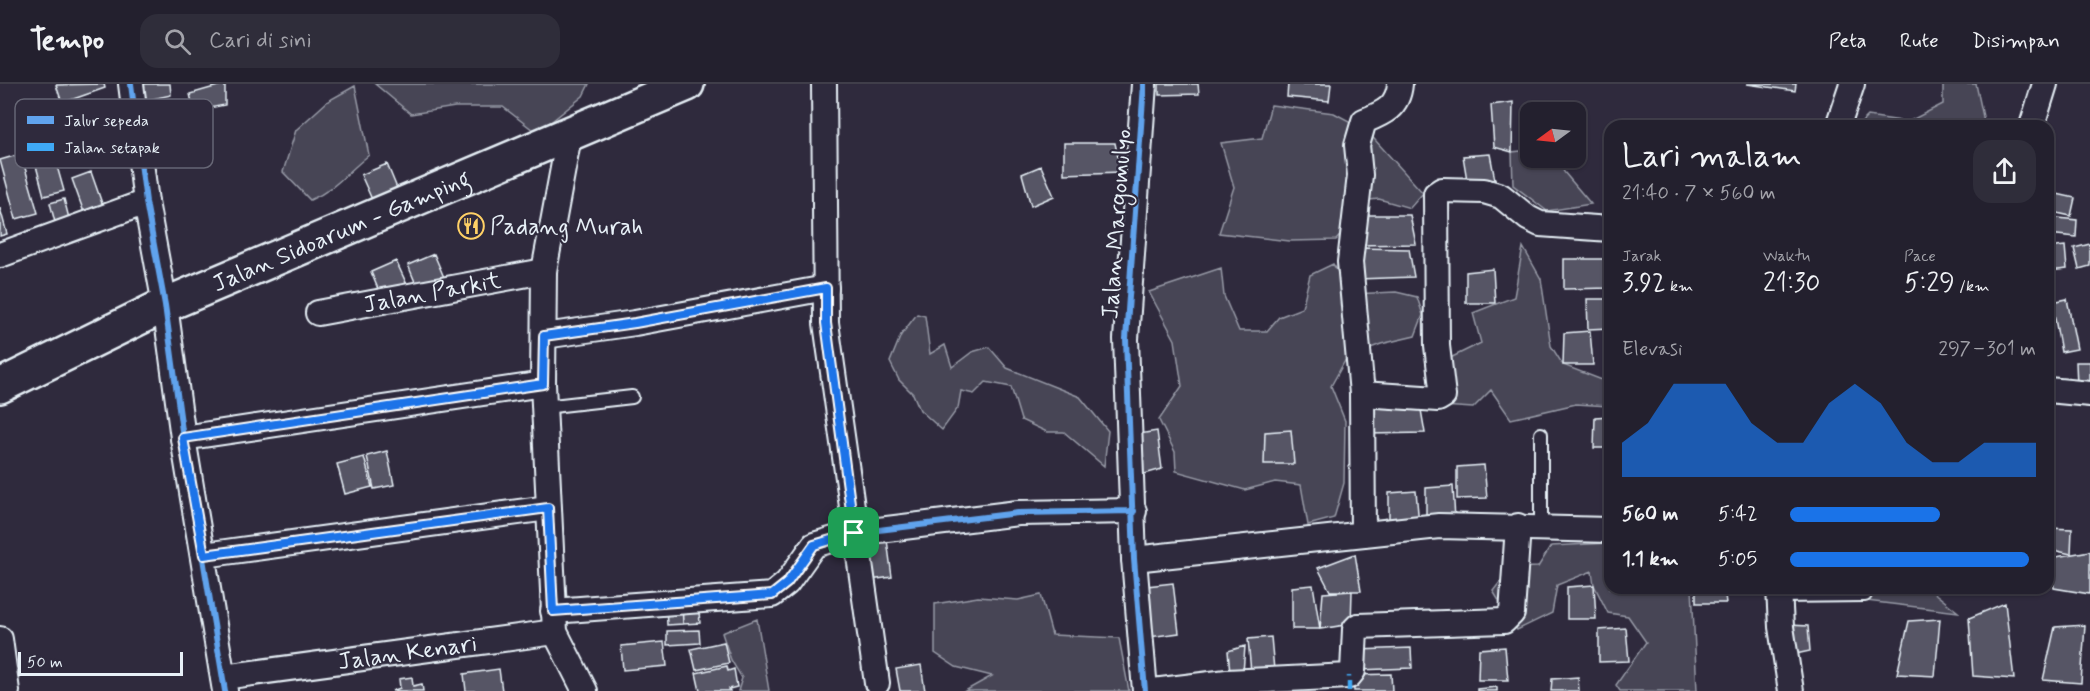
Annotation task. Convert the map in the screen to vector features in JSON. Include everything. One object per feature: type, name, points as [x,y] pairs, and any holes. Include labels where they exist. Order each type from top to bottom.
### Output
[{"type":"main road","name":"Jalan Sidoarum - Gamping","points":[[0,386],[165,305],[569,136],[645,93],[687,84]]},
{"type":"street","points":[[131,84],[133,99]]},
{"type":"street","points":[[824,84],[826,323],[877,684]]},
{"type":"street","name":"Jalan Margomulyo","points":[[1144,84],[1126,339],[1134,559],[1145,691]]},
{"type":"street","points":[[1363,534],[1362,394],[1350,262],[1360,175],[1357,144],[1364,121],[1391,109],[1399,97],[1400,84]]},
{"type":"street","points":[[1840,120],[1852,84]]},
{"type":"street","points":[[2034,120],[2045,84]]},
{"type":"street","points":[[569,136],[544,271],[543,396],[554,622],[585,691]]},
{"type":"street","points":[[142,168],[224,684]]},
{"type":"street","points":[[1362,394],[1438,399],[1443,396],[1437,346],[1436,194],[1442,190],[1484,191],[1501,196],[1528,218],[1540,224],[1604,229]]},
{"type":"street","points":[[0,255],[146,202]]},
{"type":"street","name":"Jalan Parkit","points":[[318,313],[544,271]]},
{"type":"street","points":[[544,336],[635,323],[826,288]]},
{"type":"street","points":[[2054,391],[2090,394]]},
{"type":"street","points":[[183,438],[543,396]]},
{"type":"street","points":[[204,555],[548,508]]},
{"type":"street","name":"Jalan Kenari","points":[[224,684],[554,622],[772,595],[787,583],[814,545],[854,533],[1018,513],[1134,511]]},
{"type":"street","points":[[1134,559],[1439,526],[1604,530]]},
{"type":"street","points":[[1153,691],[1227,682],[1349,683],[1353,671],[1355,629],[1358,626],[1504,621],[1512,613],[1530,527]]},
{"type":"street","points":[[1779,594],[1781,627],[1791,691]]},
{"type":"street","points":[[0,639],[7,691]]},
{"type":"lane","points":[[543,396],[632,397]]},
{"type":"lane","points":[[1530,527],[1541,434]]},
{"type":"lane","points":[[1836,594],[1865,595]]},
{"type":"shaded area","points":[[375,84],[589,84],[583,96],[537,133],[503,107],[455,107],[411,114]]},
{"type":"shaded area","points":[[1943,84],[1976,84],[1984,120],[1912,120],[1943,104]]},
{"type":"shaded area","points":[[355,86],[369,155],[334,185],[310,200],[283,172],[296,130],[328,101]]},
{"type":"shaded area","points":[[1271,105],[1334,113],[1366,130],[1423,193],[1410,208],[1379,199],[1350,202],[1350,225],[1336,240],[1290,241],[1219,233],[1234,187],[1221,143],[1262,138]]},
{"type":"shaded area","points":[[1868,116],[1895,120],[1864,120]]},
{"type":"shaded area","points":[[1520,151],[1520,168],[1562,168],[1591,204],[1547,211],[1513,185],[1512,152]]},
{"type":"shaded area","points":[[1523,247],[1541,279],[1551,346],[1563,365],[1604,380],[1604,406],[1576,404],[1511,419],[1491,390],[1473,408],[1442,406],[1446,360],[1481,343],[1473,313],[1514,297]]},
{"type":"shaded area","points":[[1333,264],[1352,294],[1396,292],[1417,297],[1423,315],[1415,336],[1381,344],[1347,357],[1331,386],[1345,421],[1344,483],[1334,518],[1308,525],[1301,485],[1275,482],[1245,490],[1176,471],[1175,452],[1159,420],[1182,386],[1175,340],[1149,292],[1221,268],[1224,296],[1239,331],[1267,331],[1279,317],[1302,308],[1310,275]]},
{"type":"shaded area","points":[[917,314],[925,316],[930,354],[945,345],[952,367],[972,352],[989,347],[1007,368],[1080,397],[1108,431],[1104,466],[1064,432],[1047,432],[1021,420],[1011,387],[986,382],[974,394],[961,391],[958,408],[942,430],[920,410],[913,394],[899,380],[890,362],[901,335]]},
{"type":"shaded area","points":[[1604,543],[1604,594],[1692,594],[1697,691],[1620,691],[1616,685],[1646,642],[1628,616],[1608,613],[1594,585],[1592,571],[1557,585],[1552,613],[1517,630],[1493,591],[1511,568],[1538,567],[1551,546]]},
{"type":"shaded area","points":[[1809,594],[1936,594],[1958,612]]},
{"type":"shaded area","points":[[1041,595],[1052,635],[1119,638],[1129,691],[965,691],[992,676],[956,667],[935,653],[935,604],[978,597],[1018,600]]},
{"type":"shaded area","points":[[757,619],[769,691],[738,691],[742,678],[731,660],[722,633]]},
{"type":"building","points":[[104,84],[105,88],[73,99],[61,99],[56,85]]},
{"type":"building","points":[[137,84],[170,84],[171,95],[139,99]]},
{"type":"building","points":[[225,84],[225,105],[213,107],[213,99],[191,99],[190,94]]},
{"type":"building","points":[[1159,84],[1198,84],[1199,94],[1159,95]]},
{"type":"building","points":[[1288,84],[1331,84],[1329,101],[1287,97]]},
{"type":"building","points":[[1747,84],[1796,84],[1795,91]]},
{"type":"building","points":[[1513,102],[1512,152],[1494,147],[1491,105]]},
{"type":"building","points":[[1064,143],[1115,143],[1121,172],[1064,174]]},
{"type":"building","points":[[1490,154],[1496,185],[1468,186],[1463,156]]},
{"type":"building","points":[[15,156],[15,168],[25,168],[38,213],[16,219],[0,160]]},
{"type":"building","points":[[387,164],[399,193],[374,204],[361,175]]},
{"type":"building","points":[[1041,166],[1054,196],[1031,206],[1022,174]]},
{"type":"building","points":[[37,168],[58,168],[64,191],[44,196]]},
{"type":"building","points":[[91,172],[105,212],[86,218],[72,179]]},
{"type":"building","points":[[2054,193],[2075,198],[2071,216],[2054,212]]},
{"type":"building","points":[[64,199],[71,226],[57,230],[50,203]]},
{"type":"building","points":[[0,208],[7,234],[0,236]]},
{"type":"building","points":[[1359,215],[1410,215],[1416,244],[1358,245]]},
{"type":"building","points":[[2054,218],[2077,220],[2076,237],[2054,235]]},
{"type":"building","points":[[2090,244],[2090,266],[2079,269],[2074,248]]},
{"type":"building","points":[[2065,246],[2067,269],[2054,270],[2054,247]]},
{"type":"building","points":[[1358,248],[1409,249],[1414,277],[1358,279]]},
{"type":"building","points":[[434,254],[446,282],[420,294],[408,265]]},
{"type":"building","points":[[1564,259],[1604,259],[1604,288],[1564,289]]},
{"type":"building","points":[[396,261],[409,289],[383,301],[371,272]]},
{"type":"building","points":[[1493,269],[1495,303],[1466,303],[1466,272]]},
{"type":"building","points":[[1587,299],[1604,299],[1604,328],[1588,329]]},
{"type":"building","points":[[2067,299],[2077,349],[2061,352],[2054,302]]},
{"type":"building","points":[[1590,331],[1593,365],[1563,365],[1564,333]]},
{"type":"building","points":[[2076,362],[2090,362],[2090,385],[2077,386]]},
{"type":"building","points":[[1369,404],[1420,404],[1425,433],[1368,434]]},
{"type":"building","points":[[1604,416],[1604,448],[1594,448],[1595,417]]},
{"type":"building","points":[[1291,430],[1294,464],[1264,464],[1265,432]]},
{"type":"building","points":[[1157,431],[1162,469],[1141,475],[1139,434]]},
{"type":"building","points":[[387,451],[394,485],[374,489],[367,456]]},
{"type":"building","points":[[364,457],[372,487],[345,494],[337,464]]},
{"type":"building","points":[[1484,465],[1487,498],[1457,499],[1457,467]]},
{"type":"building","points":[[1453,486],[1455,519],[1426,519],[1426,488]]},
{"type":"building","points":[[1416,491],[1419,524],[1389,525],[1389,493]]},
{"type":"building","points":[[2054,528],[2072,529],[2071,554],[2054,550]]},
{"type":"building","points":[[863,536],[887,540],[892,577],[870,580]]},
{"type":"building","points":[[2090,551],[2090,594],[2054,588],[2054,557]]},
{"type":"building","points":[[1355,554],[1361,591],[1330,591],[1318,568]]},
{"type":"building","points":[[1173,583],[1179,633],[1149,637],[1147,586]]},
{"type":"building","points":[[1313,585],[1320,629],[1292,629],[1292,587]]},
{"type":"building","points":[[1594,585],[1596,619],[1567,619],[1567,587]]},
{"type":"building","points":[[1352,591],[1351,624],[1320,629],[1323,593]]},
{"type":"building","points":[[1696,594],[1725,594],[1726,603],[1696,603]]},
{"type":"building","points":[[698,602],[700,623],[683,624],[682,603]]},
{"type":"building","points":[[682,603],[683,624],[667,625],[666,604]]},
{"type":"building","points":[[2005,603],[2014,679],[1973,676],[1969,618]]},
{"type":"building","points":[[1940,619],[1935,676],[1897,674],[1909,621]]},
{"type":"building","points":[[1788,625],[1808,626],[1810,651],[1791,655]]},
{"type":"building","points":[[2085,625],[2081,683],[2043,680],[2055,627]]},
{"type":"building","points":[[1626,628],[1629,661],[1599,662],[1599,630]]},
{"type":"building","points":[[699,630],[700,643],[667,645],[667,631]]},
{"type":"building","points":[[1271,637],[1274,670],[1251,672],[1248,639]]},
{"type":"building","points":[[664,642],[667,666],[623,670],[621,646]]},
{"type":"building","points":[[724,642],[729,663],[696,670],[691,649]]},
{"type":"building","points":[[1245,646],[1243,673],[1230,673],[1228,651]]},
{"type":"building","points":[[1505,647],[1508,680],[1478,680],[1479,649]]},
{"type":"building","points":[[1411,648],[1412,668],[1358,670],[1357,650]]},
{"type":"building","points":[[921,665],[925,691],[900,691],[896,669]]},
{"type":"building","points":[[727,666],[728,671],[734,669],[737,687],[729,689],[730,691],[700,691],[696,673]]},
{"type":"building","points":[[499,669],[502,691],[466,691],[464,674]]},
{"type":"building","points":[[1391,674],[1392,691],[1354,691],[1353,675]]},
{"type":"building","points":[[412,677],[413,686],[422,684],[423,691],[392,691],[400,688],[399,679]]},
{"type":"building","points":[[1578,677],[1579,691],[1551,691],[1552,679]]},
{"type":"building","points":[[1497,687],[1497,691],[1477,691],[1477,689]]},
{"type":"marked path","points":[[544,336],[635,323],[826,288]]},
{"type":"marked path","points":[[1349,676],[1349,691]]},
{"type":"cycle path","points":[[131,84],[133,99]]},
{"type":"cycle path","points":[[1144,84],[1126,339],[1134,559],[1145,691]]},
{"type":"cycle path","points":[[142,168],[225,691]]},
{"type":"cycle path","points":[[553,611],[772,595],[787,583],[814,545],[854,533],[1018,513],[1134,511]]},
{"type":"place","name":"Padang Murah","points":[[471,226]]},
{"type":"route","points":[[826,288],[826,323],[854,533],[814,545],[787,583],[772,595],[553,611],[548,508],[204,555],[183,438],[543,384],[544,336],[635,323],[826,288]]}]
